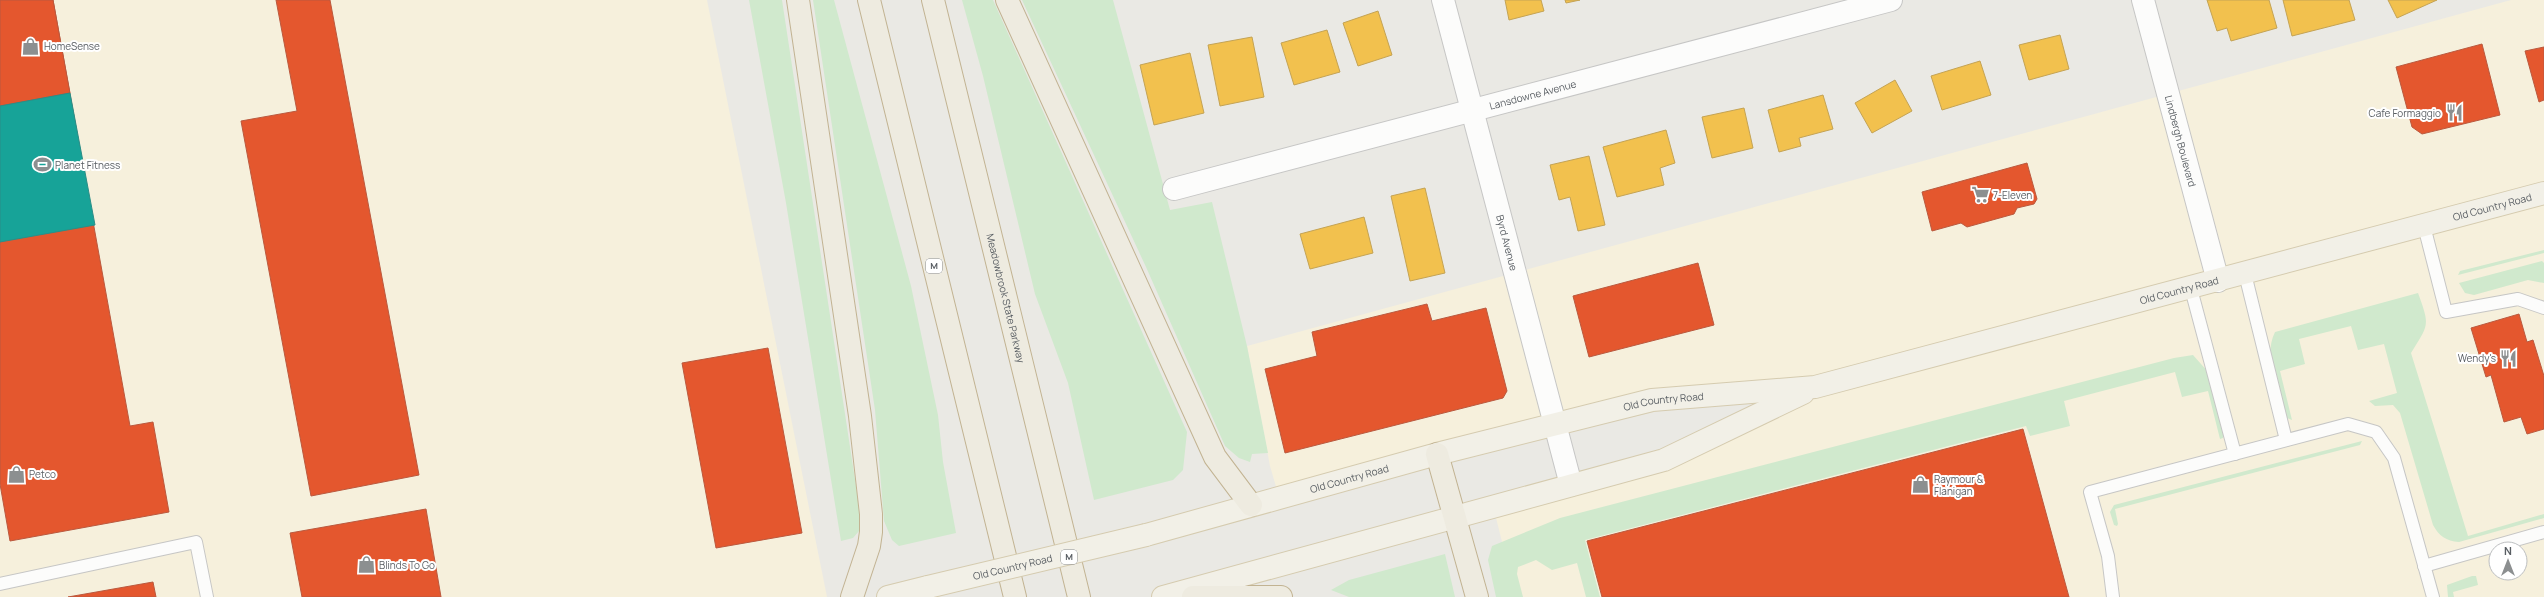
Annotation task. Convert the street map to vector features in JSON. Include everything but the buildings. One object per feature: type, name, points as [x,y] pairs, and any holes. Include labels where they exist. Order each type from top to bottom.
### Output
[{"type":"highway","points":[[798,0],[860,416],[871,514],[869,546],[852,597]]},
{"type":"highway","name":"M","points":[[869,0],[1015,597]]},
{"type":"highway","name":"Meadowbrook State Parkway","points":[[933,0],[1079,597]]},
{"type":"highway","points":[[1006,0],[1215,457],[1251,505]]},
{"type":"highway","points":[[1437,454],[1477,597]]},
{"type":"highway","points":[[1193,597],[1281,597]]},
{"type":"main road","name":"Old Country Road","points":[[888,597],[1146,535],[1437,454],[1652,400],[1815,387],[2191,289],[2544,193]]},
{"type":"main road","name":"Old Country Road","points":[[1164,597],[1454,516],[1664,460],[1815,387]]},
{"type":"street","name":"Byrd Avenue","points":[[1443,0],[1571,485]]},
{"type":"street","name":"Lansdowne Avenue","points":[[1174,189],[1891,0]]},
{"type":"street","name":"Lindbergh Boulevard","points":[[2143,0],[2218,281]]},
{"type":"lane","points":[[2424,226],[2446,312],[2518,299],[2544,308]]},
{"type":"lane","points":[[2246,274],[2286,440]]},
{"type":"lane","points":[[2191,289],[2235,454]]},
{"type":"lane","points":[[2113,597],[2108,556],[2090,492],[2348,424],[2376,432],[2394,458],[2433,597]]},
{"type":"lane","points":[[2424,566],[2544,532]]},
{"type":"lane","points":[[0,584],[196,542],[206,597]]},
{"type":"shaded area","points":[[0,0],[707,0],[827,597],[0,597]]},
{"type":"shaded area","points":[[2511,0],[2544,0],[2544,597],[1516,597],[1493,506],[1664,460],[1813,388],[1652,400],[1279,497],[1270,466],[1247,346]]},
{"type":"green space","points":[[749,0],[782,0],[861,519],[859,531],[853,538],[841,541],[786,203]]},
{"type":"green space","points":[[813,0],[834,0],[911,286],[938,415],[943,462],[956,533],[899,546],[892,540],[884,521],[875,410]]},
{"type":"green space","points":[[962,0],[993,0],[1187,432],[1183,470],[1173,480],[1094,500],[1068,383],[1035,294],[983,76]]},
{"type":"green space","points":[[1022,0],[1113,0],[1170,210],[1212,202],[1247,346],[1268,453],[1252,454],[1250,462],[1239,458],[1225,446],[1146,267]]},
{"type":"green space","points":[[2544,250],[2544,253],[2458,275],[2460,271]]},
{"type":"green space","points":[[2542,261],[2544,263],[2544,283],[2528,280],[2474,295],[2465,293],[2459,283]]},
{"type":"green space","points":[[2418,293],[2426,319],[2426,324],[2411,353],[2468,536],[2544,514],[2544,518],[2459,542],[2447,539],[2440,535],[2433,525],[2400,413],[2393,405],[2375,406],[2369,401],[2397,393],[2384,344],[2358,350],[2351,326],[2299,339],[2305,364],[2280,371],[2292,420],[2287,418],[2276,386],[2271,364],[2271,342],[2275,332]]},
{"type":"green space","points":[[2193,355],[2209,373],[2224,435],[2223,438],[2220,439],[2208,391],[2182,397],[2175,372],[2064,401],[2070,426],[2030,436],[2026,426],[1585,540],[1600,597],[1586,597],[1577,563],[1552,570],[1536,560],[1518,567],[1517,574],[1523,597],[1496,597],[1488,560],[1492,546],[1560,518],[2174,358]]},
{"type":"green space","points":[[2362,441],[2360,445],[2115,509],[2118,524],[2117,526],[2114,525],[2110,512],[2114,505]]},
{"type":"green space","points":[[1445,554],[1455,597],[1349,597],[1331,590],[1349,580]]},
{"type":"green space","points":[[2476,576],[2478,585],[2453,592],[2454,597],[2448,597],[2447,585]]},
{"type":"place","name":"HomeSense","points":[[31,46]]},
{"type":"place","name":"Cafe Formaggio","points":[[2454,113]]},
{"type":"place","name":"Planet Fitness","points":[[42,165]]},
{"type":"place","name":"7-Eleven","points":[[1980,195]]},
{"type":"place","name":"Wendy's","points":[[2509,358]]},
{"type":"place","name":"Petco","points":[[16,474]]},
{"type":"place","name":"Raymour & Flanigan","points":[[1921,485]]},
{"type":"place","name":"Blinds To Go","points":[[366,565]]}]
